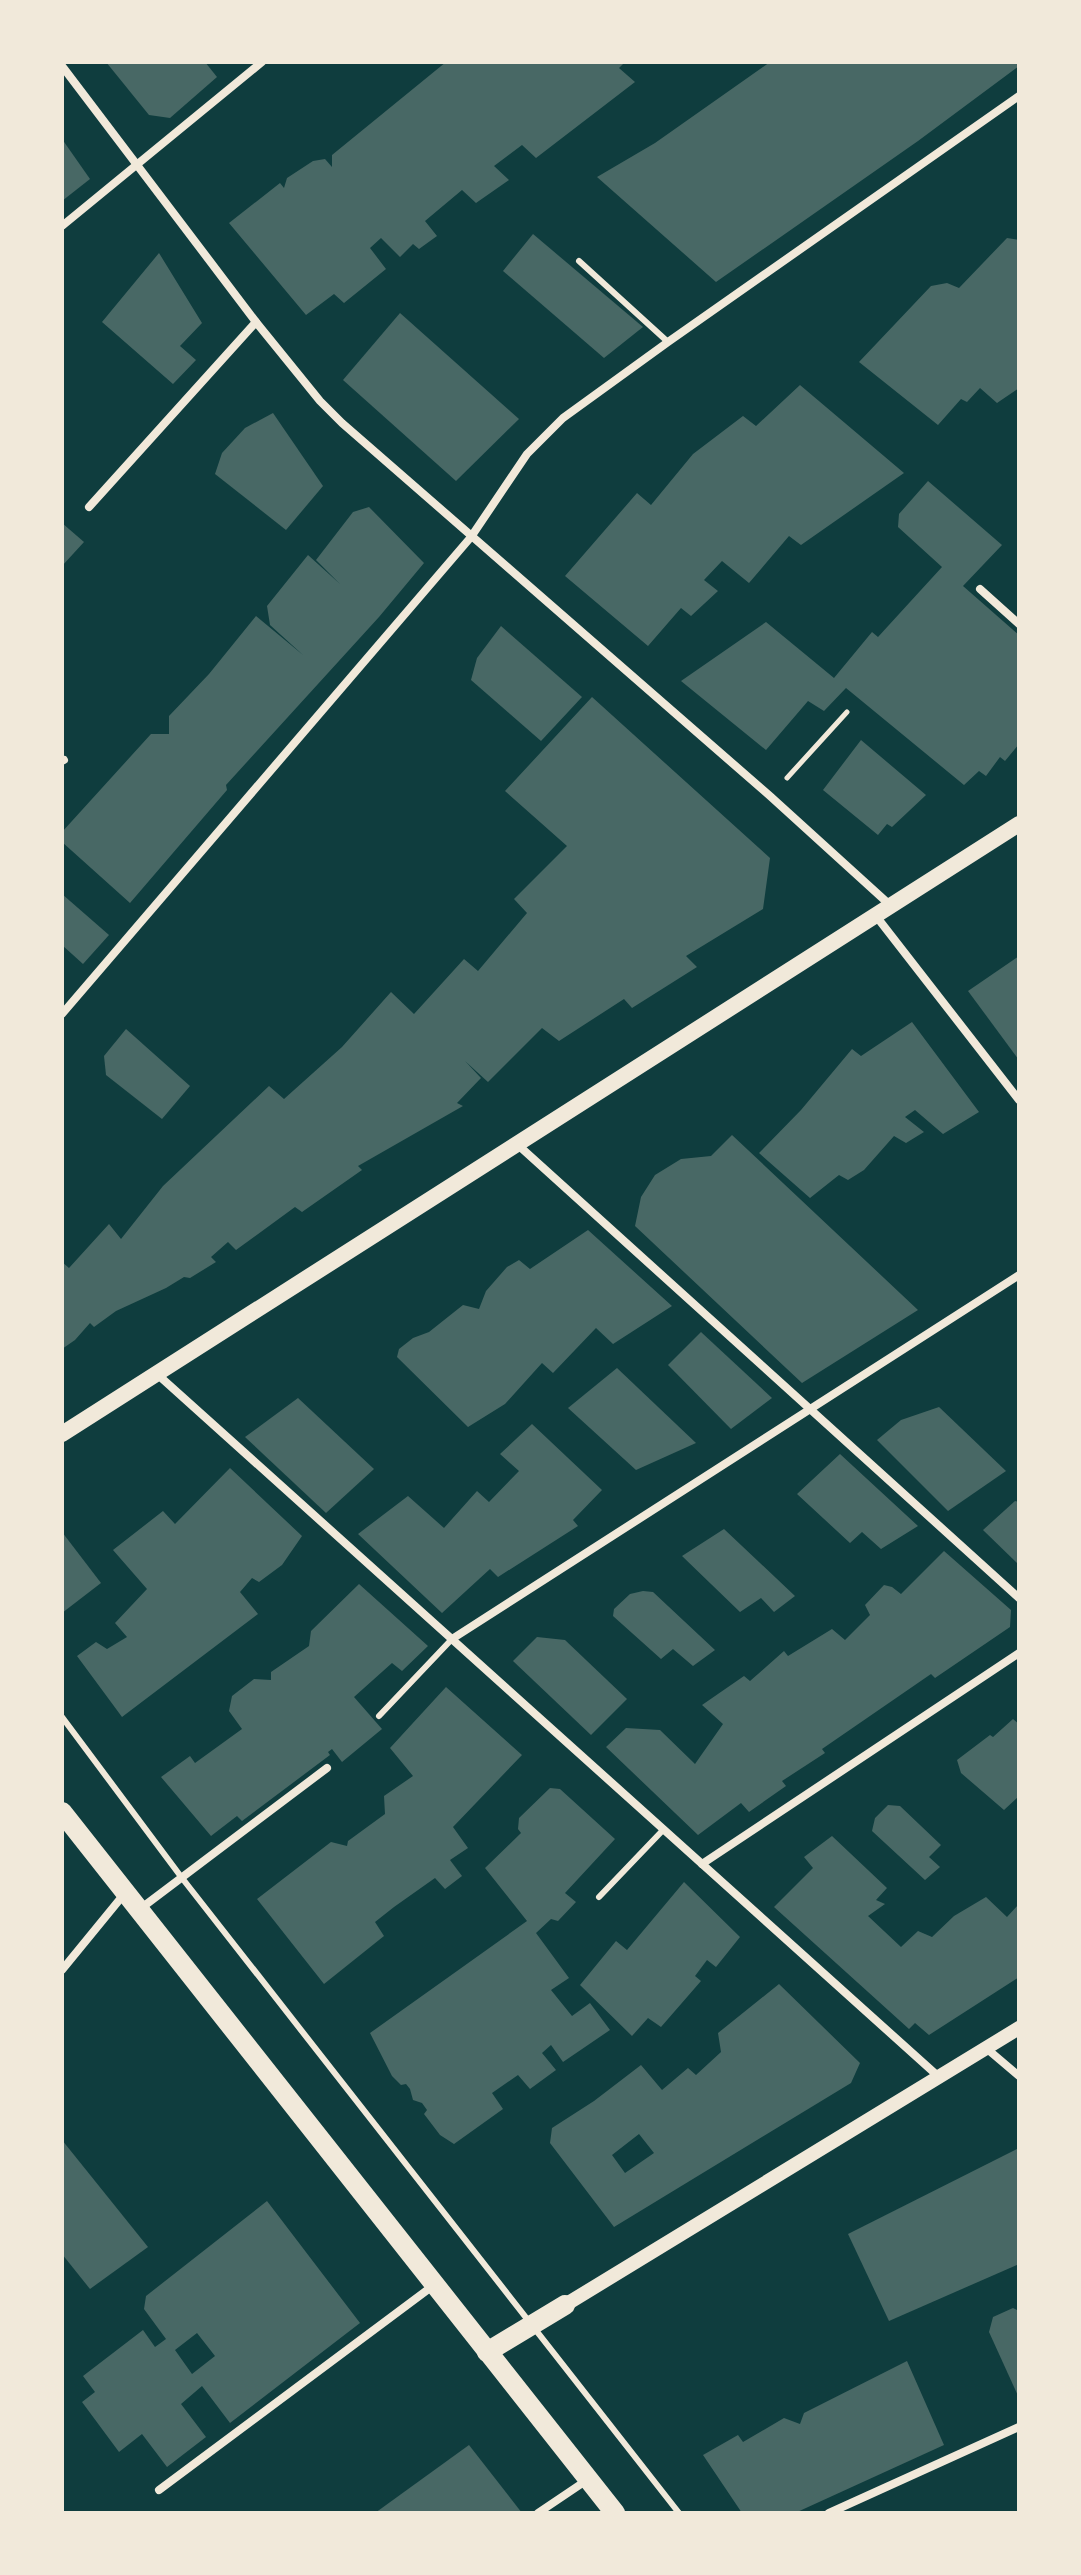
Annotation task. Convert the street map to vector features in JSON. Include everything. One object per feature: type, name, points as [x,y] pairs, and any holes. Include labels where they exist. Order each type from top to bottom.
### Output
[{"type":"main road","points":[[62,1434],[1019,824]]},
{"type":"main road","points":[[62,1812],[615,2513]]},
{"type":"main road","points":[[487,2352],[565,2305]]},
{"type":"street","points":[[62,226],[262,62]]},
{"type":"street","points":[[62,66],[256,322],[320,401],[891,906]]},
{"type":"street","points":[[62,1014],[471,537],[511,475],[540,439],[563,418],[668,342],[1019,96]]},
{"type":"street","points":[[89,507],[256,322]]},
{"type":"street","points":[[980,589],[1019,624]]},
{"type":"street","points":[[876,916],[1019,1100]]},
{"type":"street","points":[[517,1144],[1019,1598]]},
{"type":"street","points":[[452,1639],[1019,1275]]},
{"type":"street","points":[[157,1374],[939,2077]]},
{"type":"street","points":[[702,1864],[1019,1653]]},
{"type":"street","points":[[139,1910],[327,1768]]},
{"type":"street","points":[[62,1970],[126,1892]]},
{"type":"street","points":[[565,2305],[1019,2028]]},
{"type":"street","points":[[986,2048],[1019,2076]]},
{"type":"street","points":[[159,2490],[434,2284]]},
{"type":"street","points":[[829,2513],[1019,2427]]},
{"type":"street","points":[[538,2513],[588,2480]]},
{"type":"lane","points":[[579,261],[668,342]]},
{"type":"lane","points":[[379,1716],[452,1639]]},
{"type":"lane","points":[[62,1717],[182,1878],[679,2513]]},
{"type":"lane","points":[[599,1897],[664,1829]]},
{"type":"path","points":[[770,796],[847,712]]},
{"type":"building","points":[[106,62],[205,62],[217,77],[170,118],[149,115]]},
{"type":"building","points":[[446,62],[625,62],[619,68],[635,82],[536,158],[522,145],[494,166],[509,180],[476,203],[462,190],[425,221],[437,236],[419,249],[413,244],[400,257],[381,238],[370,248],[386,269],[344,303],[334,294],[306,315],[229,223],[280,183],[284,188],[287,178],[313,161],[325,159],[332,167],[332,155]]},
{"type":"building","points":[[770,62],[1019,62],[1019,66],[918,141],[716,282],[597,177],[655,143]]},
{"type":"building","points":[[62,139],[90,179],[62,201]]},
{"type":"building","points":[[533,234],[643,327],[604,358],[503,271]]},
{"type":"building","points":[[1007,238],[1019,240],[1019,388],[997,403],[980,388],[967,402],[961,399],[938,425],[859,362],[931,286],[947,283],[959,288]]},
{"type":"building","points":[[159,253],[202,323],[180,346],[196,360],[173,384],[102,322]]},
{"type":"building","points":[[400,313],[519,419],[456,481],[343,380]]},
{"type":"building","points":[[800,385],[904,473],[801,545],[789,536],[749,583],[722,561],[704,580],[718,591],[691,616],[681,608],[648,646],[565,576],[637,493],[651,505],[693,454],[743,416],[756,426]]},
{"type":"building","points":[[273,413],[323,486],[286,530],[215,474],[222,453],[245,428]]},
{"type":"building","points":[[928,481],[1002,545],[963,586],[1019,635],[1019,744],[1005,761],[1000,757],[986,776],[979,771],[964,785],[846,688],[824,711],[808,701],[766,750],[681,681],[766,622],[834,678],[872,632],[878,637],[942,567],[898,527],[899,514]]},
{"type":"building","points":[[369,507],[424,563],[226,785],[227,790],[130,903],[62,842],[62,832],[151,734],[169,734],[169,716],[209,674],[256,616],[303,655],[270,625],[267,606],[308,555],[340,584],[316,560],[353,512]]},
{"type":"building","points":[[62,523],[84,542],[62,566]]},
{"type":"building","points":[[501,626],[582,697],[541,741],[471,680],[477,658]]},
{"type":"building","points":[[592,697],[770,858],[763,909],[686,956],[697,967],[632,1008],[624,999],[559,1041],[542,1028],[488,1082],[465,1061],[481,1078],[457,1103],[463,1106],[358,1166],[362,1170],[302,1212],[295,1207],[236,1250],[228,1242],[211,1257],[216,1262],[190,1278],[184,1277],[116,1311],[94,1327],[90,1323],[62,1349],[62,1262],[69,1268],[109,1224],[121,1239],[163,1186],[269,1086],[284,1099],[342,1047],[391,992],[414,1014],[464,959],[478,971],[527,913],[514,899],[567,846],[505,791]]},
{"type":"building","points":[[861,740],[926,795],[892,827],[887,824],[878,835],[823,790]]},
{"type":"building","points":[[62,894],[109,935],[83,964],[62,945]]},
{"type":"building","points":[[1019,956],[1019,1060],[968,991]]},
{"type":"building","points":[[912,1022],[979,1112],[943,1134],[915,1110],[905,1117],[924,1132],[906,1143],[894,1136],[864,1170],[848,1180],[839,1175],[810,1198],[759,1153],[801,1110],[852,1049],[861,1056]]},
{"type":"building","points":[[126,1029],[190,1086],[162,1119],[106,1075],[104,1056]]},
{"type":"building","points":[[732,1135],[918,1310],[802,1383],[635,1226],[641,1197],[655,1175],[681,1159],[711,1156]]},
{"type":"building","points":[[588,1230],[672,1306],[613,1344],[596,1328],[553,1373],[542,1363],[505,1404],[468,1427],[397,1357],[399,1349],[413,1338],[429,1332],[463,1305],[479,1309],[486,1291],[507,1267],[519,1260],[530,1269]]},
{"type":"building","points":[[701,1332],[772,1398],[731,1429],[668,1365]]},
{"type":"building","points":[[617,1368],[696,1443],[636,1470],[568,1408]]},
{"type":"building","points":[[298,1398],[374,1469],[326,1513],[245,1437]]},
{"type":"building","points":[[939,1407],[1006,1471],[948,1511],[877,1440],[901,1420]]},
{"type":"building","points":[[532,1424],[602,1490],[573,1520],[578,1526],[498,1577],[490,1569],[442,1613],[358,1534],[408,1496],[444,1528],[477,1491],[489,1502],[519,1471],[500,1454]]},
{"type":"building","points":[[840,1454],[918,1526],[881,1549],[862,1532],[850,1543],[797,1494]]},
{"type":"building","points":[[230,1468],[302,1536],[282,1565],[259,1582],[252,1578],[240,1592],[258,1614],[122,1717],[77,1656],[96,1642],[107,1649],[127,1637],[115,1623],[147,1589],[113,1550],[163,1511],[175,1524]]},
{"type":"building","points":[[1015,1501],[1019,1502],[1019,1565],[983,1530]]},
{"type":"building","points":[[724,1529],[795,1596],[774,1612],[761,1598],[740,1612],[682,1556]]},
{"type":"building","points":[[62,1532],[101,1583],[62,1613]]},
{"type":"building","points":[[944,1551],[1011,1610],[1010,1627],[935,1678],[931,1674],[822,1749],[825,1753],[782,1781],[786,1786],[749,1812],[741,1803],[698,1835],[606,1747],[626,1728],[660,1730],[695,1764],[723,1724],[702,1705],[744,1676],[750,1681],[784,1651],[788,1656],[832,1629],[845,1640],[870,1615],[865,1605],[884,1585],[901,1594]]},
{"type":"building","points":[[359,1584],[428,1646],[402,1671],[392,1663],[354,1697],[382,1729],[342,1762],[332,1749],[328,1752],[330,1755],[242,1821],[237,1816],[211,1836],[161,1777],[190,1756],[195,1763],[242,1729],[229,1711],[232,1696],[254,1679],[271,1680],[271,1672],[309,1646],[311,1631]]},
{"type":"building","points":[[653,1592],[715,1650],[693,1666],[673,1649],[661,1659],[613,1616],[614,1609],[630,1594]]},
{"type":"building","points":[[537,1637],[565,1640],[627,1699],[591,1735],[513,1661]]},
{"type":"building","points":[[446,1687],[522,1755],[453,1827],[468,1848],[450,1860],[462,1876],[445,1889],[435,1878],[394,1907],[375,1922],[384,1936],[324,1984],[257,1899],[331,1842],[347,1846],[348,1841],[385,1814],[384,1796],[413,1776],[390,1748]]},
{"type":"building","points":[[1013,1719],[1019,1724],[1019,1796],[1004,1810],[961,1773],[957,1760],[990,1735],[993,1737]]},
{"type":"building","points":[[550,1788],[560,1789],[615,1839],[565,1893],[576,1902],[558,1921],[551,1919],[536,1933],[569,1978],[551,1990],[572,2016],[590,2003],[610,2030],[563,2062],[551,2045],[542,2053],[556,2070],[530,2089],[518,2075],[492,2093],[503,2109],[454,2144],[440,2135],[424,2114],[427,2110],[422,2103],[413,2100],[406,2084],[401,2085],[392,2076],[370,2033],[527,1921],[485,1868],[521,1833],[518,1829],[519,1818]]},
{"type":"building","points":[[888,1805],[900,1806],[941,1845],[929,1857],[940,1867],[925,1880],[872,1831],[875,1818]]},
{"type":"building","points":[[832,1836],[887,1888],[876,1900],[885,1904],[868,1916],[901,1947],[918,1931],[932,1937],[954,1916],[986,1897],[1007,1917],[1019,1904],[1019,1977],[929,2035],[915,2023],[909,2029],[774,1907],[813,1868],[804,1857]]},
{"type":"building","points":[[684,1882],[740,1937],[716,1967],[707,1960],[695,1976],[701,1981],[661,2027],[648,2018],[632,2036],[580,1985],[616,1941],[627,1950]]},
{"type":"building","points":[[779,1984],[860,2063],[851,2083],[614,2227],[550,2143],[552,2128],[641,2065],[662,2090],[688,2068],[696,2075],[721,2052],[718,2033]],"holes":[[[639,2134],[654,2153],[625,2173],[612,2155]]]},
{"type":"building","points":[[62,2140],[148,2247],[90,2289],[62,2254]]},
{"type":"building","points":[[1019,2148],[1019,2264],[889,2321],[848,2234]]},
{"type":"building","points":[[267,2201],[360,2323],[230,2423],[202,2386],[181,2404],[206,2437],[167,2467],[142,2434],[119,2452],[82,2402],[95,2392],[83,2376],[143,2330],[155,2347],[166,2339],[144,2309],[146,2296]],"holes":[[[197,2333],[215,2356],[192,2374],[175,2350]]]},
{"type":"building","points":[[1013,2308],[1019,2311],[1019,2398],[989,2332],[993,2317]]},
{"type":"building","points":[[907,2361],[944,2445],[795,2513],[742,2513],[703,2455],[738,2435],[743,2442],[784,2418],[800,2424],[804,2413]]},
{"type":"building","points":[[469,2445],[522,2513],[375,2513]]}]
